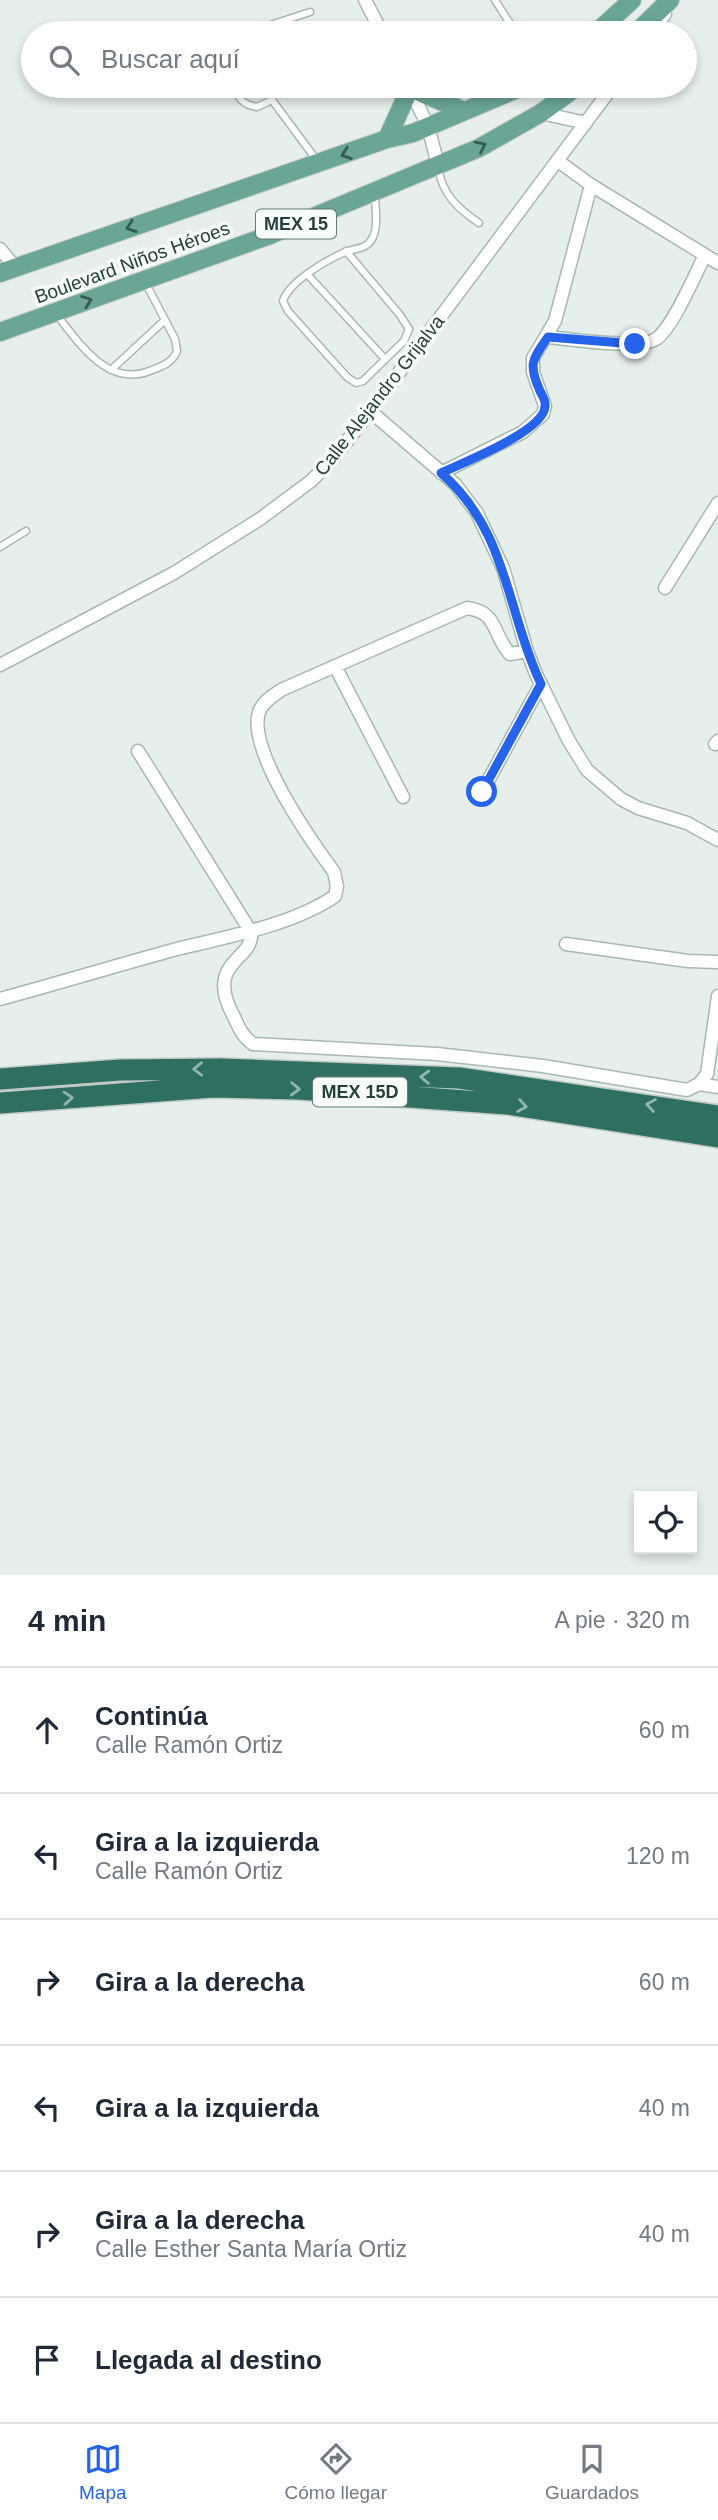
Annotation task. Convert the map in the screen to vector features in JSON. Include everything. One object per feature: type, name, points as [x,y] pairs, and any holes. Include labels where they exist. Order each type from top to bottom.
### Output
[{"type":"highway","name":"MEX 15D","points":[[0,1079],[120,1070],[209,1069],[458,1078],[718,1116]]},
{"type":"highway","name":"MEX 15D","points":[[0,1102],[213,1087],[298,1088],[507,1104],[718,1137]]},
{"type":"main road","points":[[609,21],[632,0]]},
{"type":"main road","points":[[649,21],[672,0]]},
{"type":"main road","points":[[387,139],[404,98]]},
{"type":"main road","points":[[434,98],[464,111]]},
{"type":"main road","name":"Boulevard Niños Héroes","points":[[8,270],[428,127],[495,98]]},
{"type":"main road","name":"Boulevard Niños Héroes","points":[[0,332],[270,235],[479,148],[541,113],[562,98]]},
{"type":"street","points":[[365,0],[376,21]]},
{"type":"street","points":[[658,21],[672,0]]},
{"type":"street","points":[[414,98],[428,127],[438,165]]},
{"type":"street","name":"Calle Alejandro Grijalva","points":[[0,665],[174,573],[260,519],[318,474],[370,411],[604,98]]},
{"type":"street","points":[[541,113],[586,123]]},
{"type":"street","points":[[558,161],[590,185],[718,263]]},
{"type":"street","points":[[441,473],[523,432],[543,414],[544,398],[532,365],[533,358],[548,337],[560,303],[590,185]]},
{"type":"street","points":[[0,249],[8,270]]},
{"type":"street","points":[[548,337],[635,344],[654,341],[668,325],[705,255]]},
{"type":"street","points":[[370,411],[441,473],[466,497],[477,513],[503,568],[527,651],[578,759],[602,784],[638,808],[672,817],[718,840]]},
{"type":"street","points":[[665,588],[718,503]]},
{"type":"street","points":[[0,999],[177,949],[251,932],[310,909],[335,896],[337,886],[334,872],[275,780],[261,745],[259,711],[267,700],[281,690],[459,610],[476,609],[489,617],[510,654],[527,651]]},
{"type":"street","points":[[335,666],[403,797]]},
{"type":"street","points":[[482,792],[541,684]]},
{"type":"street","points":[[138,751],[251,932],[249,944],[229,967],[224,990],[225,1000],[245,1038],[253,1044],[437,1054],[543,1066],[687,1090],[699,1084],[707,1074],[718,996]]},
{"type":"street","points":[[566,944],[688,961],[718,962]]},
{"type":"street","points":[[699,1084],[718,1087]]},
{"type":"lane","points":[[495,0],[508,21]]},
{"type":"lane","points":[[283,21],[310,12]]},
{"type":"lane","points":[[240,98],[249,106],[265,105],[272,100],[319,163]]},
{"type":"lane","points":[[541,113],[551,98]]},
{"type":"lane","points":[[438,165],[441,184],[448,196],[456,206],[479,223]]},
{"type":"lane","points":[[346,251],[409,329],[404,341],[363,381],[356,383],[347,377],[284,306],[283,300],[285,294],[307,274],[346,251],[365,246],[373,237],[374,191]]},
{"type":"lane","points":[[307,274],[385,359]]},
{"type":"lane","points":[[55,312],[82,346],[111,370],[134,377],[169,363],[177,351],[175,339],[144,280]]},
{"type":"lane","points":[[111,370],[164,320]]},
{"type":"lane","points":[[0,547],[26,531]]},
{"type":"route","points":[[482,792],[541,684],[527,651],[503,568],[488,536],[466,497],[441,473],[496,447],[537,422],[545,406],[532,365],[533,358],[548,337],[635,344]]}]
